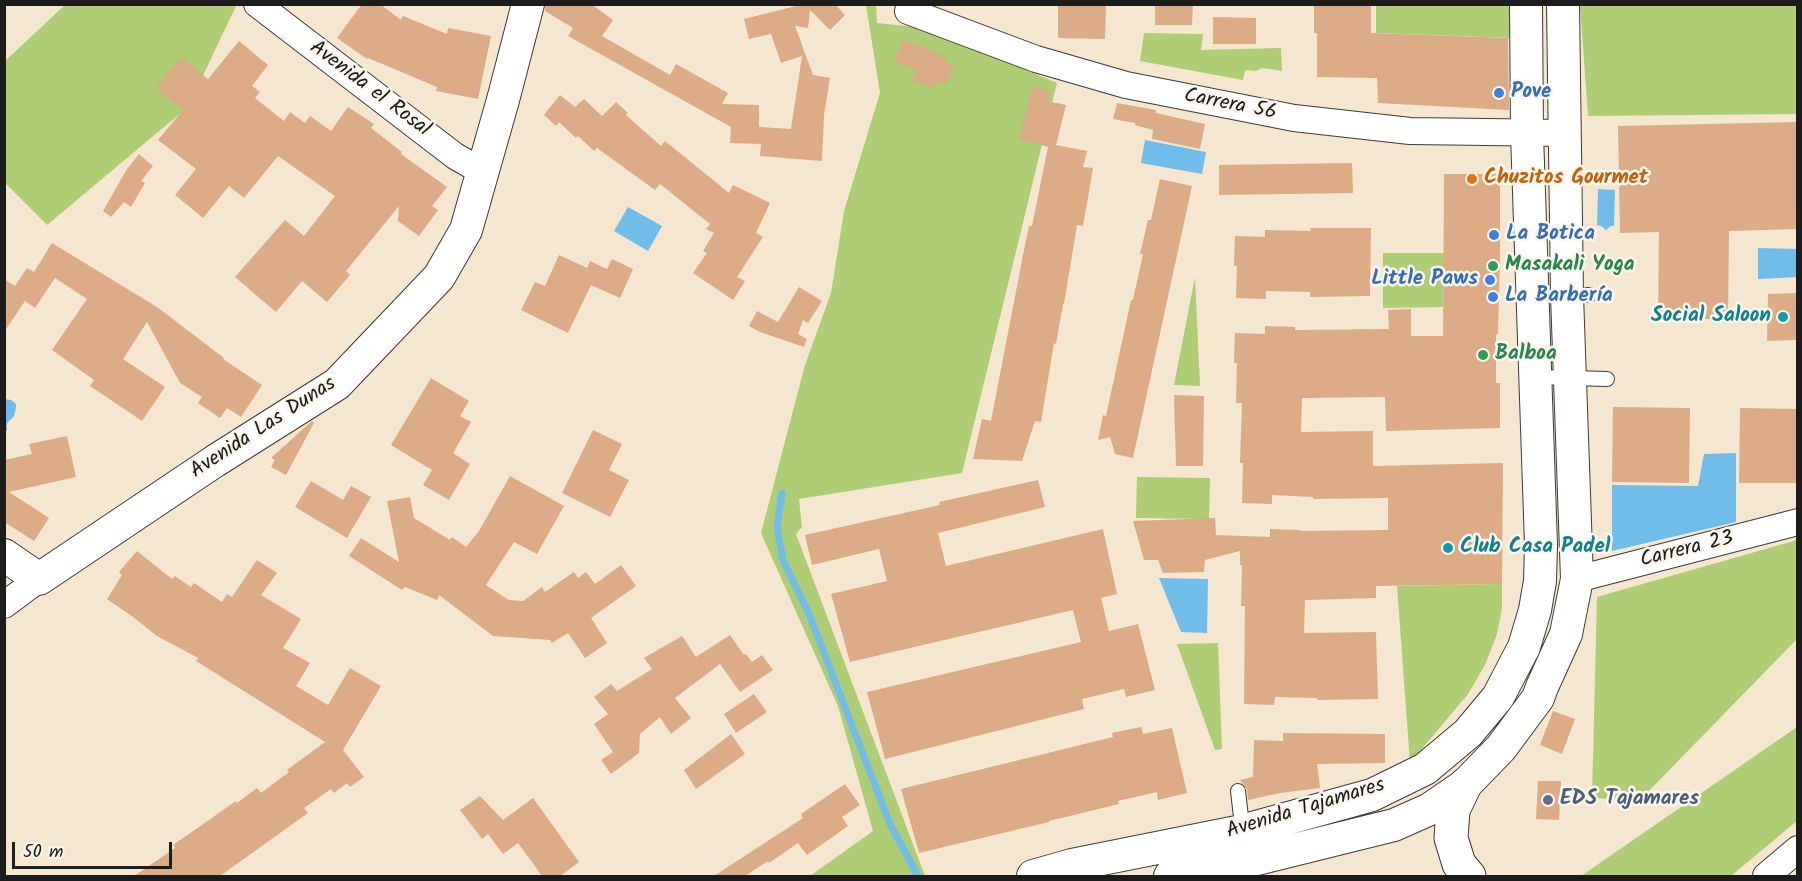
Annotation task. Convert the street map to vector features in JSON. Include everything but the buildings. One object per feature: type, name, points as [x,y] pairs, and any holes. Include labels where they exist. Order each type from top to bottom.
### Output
[{"type":"highway","points":[[1465,785],[1453,810],[1451,838],[1459,864],[1469,876]]},
{"type":"street","name":"Avenida el Rosal","points":[[257,4],[455,156],[483,172]]},
{"type":"street","name":"Avenida Las Dunas","points":[[39,579],[215,461],[337,384],[439,277],[466,230],[528,4]]},
{"type":"street","name":"Avenida Tajamares","points":[[1170,876],[1372,795],[1425,769],[1468,733],[1498,697],[1524,647],[1535,610],[1540,581],[1541,545],[1527,134],[1526,4]]},
{"type":"street","name":"Avenida Tajamares","points":[[1033,876],[1072,865],[1246,846],[1394,825],[1430,809],[1465,785],[1501,748],[1538,698],[1566,634],[1577,579],[1570,380],[1578,295],[1564,133],[1563,4]]},
{"type":"street","name":"Carrera 56","points":[[908,11],[1036,59],[1142,89],[1293,118],[1410,130],[1564,133]]},
{"type":"street","name":"Carrera 23","points":[[1577,579],[1797,522]]},
{"type":"street","points":[[4,555],[39,579],[4,604]]},
{"type":"street","points":[[1766,876],[1797,849]]},
{"type":"lane","points":[[1535,377],[1570,380],[1607,379]]},
{"type":"lane","points":[[1238,791],[1246,846]]},
{"type":"green space","points":[[235,4],[188,107],[47,225],[5,183],[5,61],[65,5]]},
{"type":"green space","points":[[866,5],[876,5],[877,23],[927,28],[1057,83],[962,473],[799,499],[802,527],[796,534],[925,876],[810,876],[873,831],[838,706],[761,533],[805,365],[831,293],[844,211],[880,93]]},
{"type":"green space","points":[[1376,5],[1512,5],[1512,38],[1376,33]]},
{"type":"green space","points":[[1580,5],[1797,5],[1797,114],[1588,116]]},
{"type":"green space","points":[[1144,33],[1203,34],[1201,50],[1281,48],[1282,71],[1262,68],[1256,71],[1245,70],[1243,80],[1140,61]]},
{"type":"green space","points":[[1383,253],[1444,253],[1443,307],[1383,308]]},
{"type":"green space","points":[[1195,277],[1200,386],[1174,385]]},
{"type":"green space","points":[[1137,477],[1210,478],[1209,519],[1136,518]]},
{"type":"green space","points":[[1797,540],[1797,639],[1640,800],[1592,798],[1597,597]]},
{"type":"green space","points":[[1502,584],[1502,608],[1497,634],[1485,665],[1468,694],[1410,763],[1397,586]]},
{"type":"green space","points":[[1218,643],[1222,749],[1215,750],[1177,644]]},
{"type":"green space","points":[[1797,727],[1797,821],[1731,876],[1581,876]]},
{"type":"water","points":[[1145,140],[1206,152],[1202,174],[1141,163]]},
{"type":"water","points":[[1598,189],[1615,190],[1614,226],[1606,230],[1597,225]]},
{"type":"water","points":[[628,207],[662,226],[648,251],[614,231]]},
{"type":"water","points":[[1758,248],[1797,249],[1797,277],[1758,279]]},
{"type":"water","points":[[4,399],[16,404],[14,416],[7,423],[7,431],[5,431]]},
{"type":"water","points":[[1736,453],[1736,522],[1612,551],[1612,485],[1698,486],[1704,454]]},
{"type":"water","points":[[1159,578],[1208,579],[1207,633],[1181,632]]},
{"type":"waterway","points":[[782,493],[777,527],[783,560],[809,614],[890,824],[918,876]]},
{"type":"place","name":"Pove","points":[[1499,93]]},
{"type":"place","name":"Chuzitos Gourmet","points":[[1472,179]]},
{"type":"place","name":"La Botica","points":[[1494,235]]},
{"type":"place","name":"Masakali Yoga","points":[[1493,266]]},
{"type":"place","name":"Little Paws","points":[[1490,280]]},
{"type":"place","name":"La Barbería","points":[[1493,297]]},
{"type":"place","name":"Social Saloon","points":[[1783,317]]},
{"type":"place","name":"Balboa","points":[[1483,355]]},
{"type":"place","name":"Club Casa Padel","points":[[1448,548]]},
{"type":"place","name":"EDS Tajamares","points":[[1548,800]]}]
